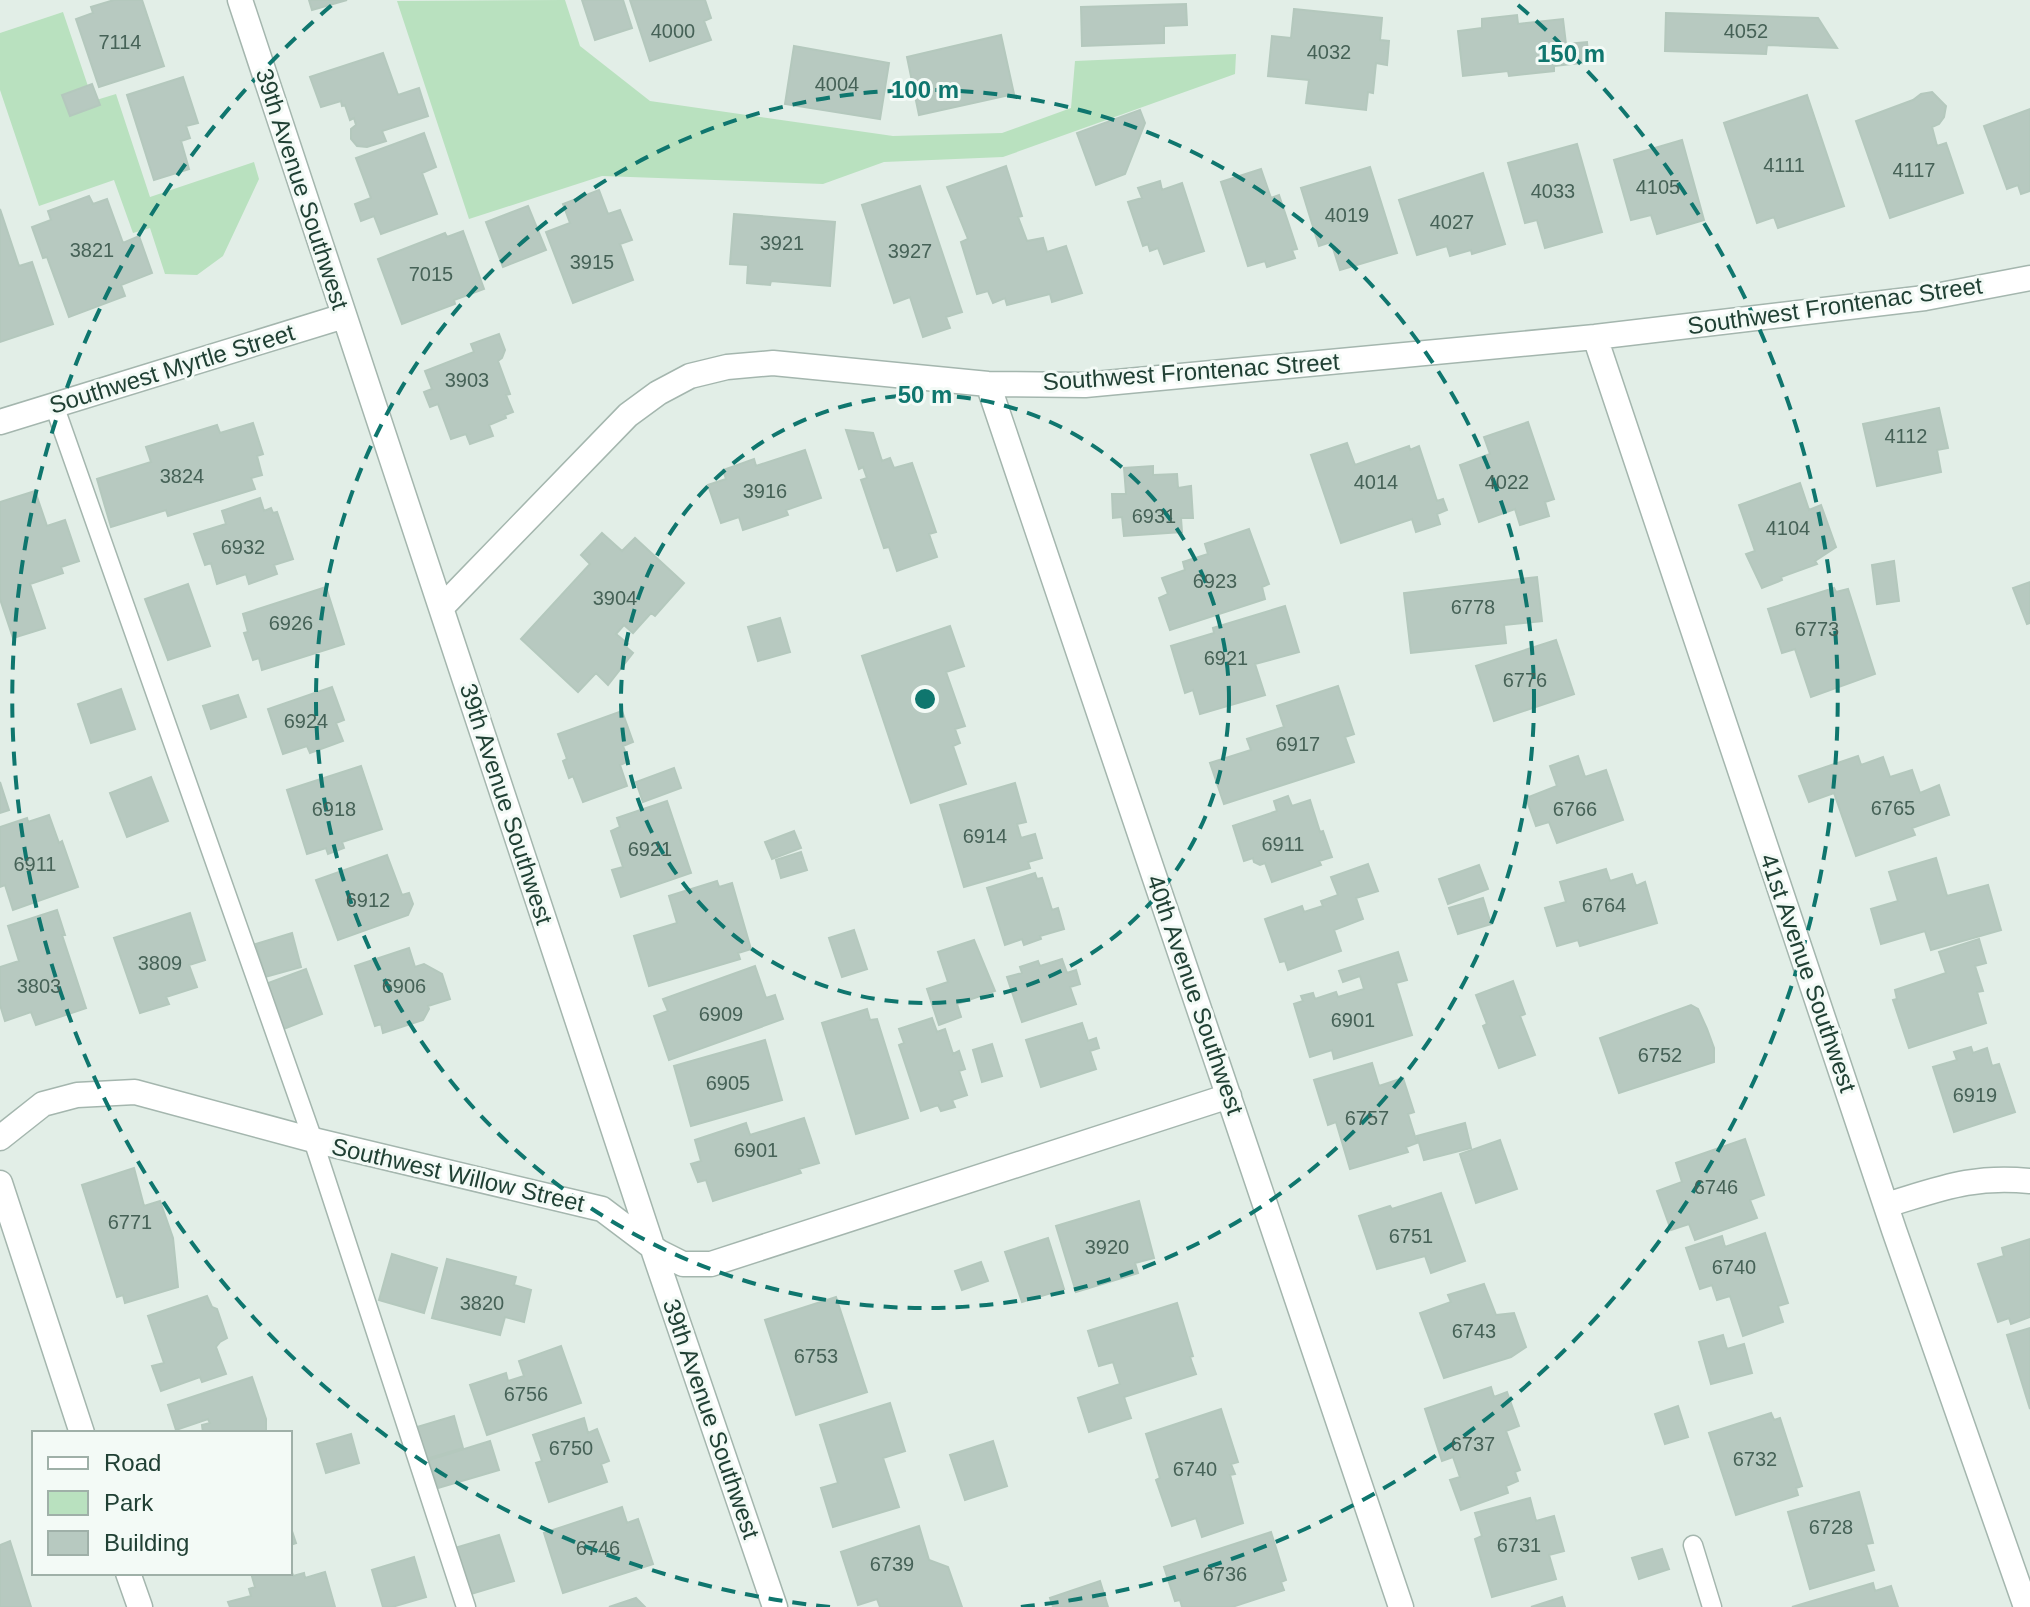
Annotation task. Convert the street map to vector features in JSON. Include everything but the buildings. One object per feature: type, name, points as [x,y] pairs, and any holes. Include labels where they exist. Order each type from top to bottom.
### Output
[{"type":"street","name":"39th Avenue Southwest","points":[[240,0],[775,1607]]},
{"type":"street","name":"Southwest Frontenac Street","points":[[442,607],[628,415],[658,393],[690,376],[727,367],[773,363],[988,384],[1085,385],[1595,337],[1925,298],[2030,278]]},
{"type":"street","name":"Southwest Myrtle Street","points":[[0,422],[344,316]]},
{"type":"street","name":"41st Avenue Southwest","points":[[1595,337],[1886,1205],[2026,1607]]},
{"type":"street","name":"40th Avenue Southwest","points":[[988,384],[1401,1607]]},
{"type":"street","name":"Southwest Willow Street","points":[[0,1138],[43,1104],[77,1095],[135,1092],[313,1140],[602,1209],[653,1248],[683,1264],[711,1264],[1229,1096]]},
{"type":"street","points":[[1886,1205],[1970,1180],[1999,1178],[2030,1181]]},
{"type":"street","points":[[0,1183],[81,1431]]},
{"type":"street","points":[[129,1575],[140,1607]]},
{"type":"lane","points":[[54,405],[313,1140],[466,1607]]},
{"type":"lane","points":[[1693,1545],[1712,1607]]},
{"type":"green space","points":[[565,0],[580,46],[650,101],[893,136],[1002,133],[1071,108],[1075,61],[1236,54],[1235,74],[1003,157],[884,162],[823,184],[602,176],[469,219],[397,1]]},
{"type":"green space","points":[[63,12],[93,101],[116,94],[150,197],[254,162],[259,179],[223,256],[197,275],[165,274],[150,228],[133,233],[114,180],[39,206],[0,90],[0,33]]}]
